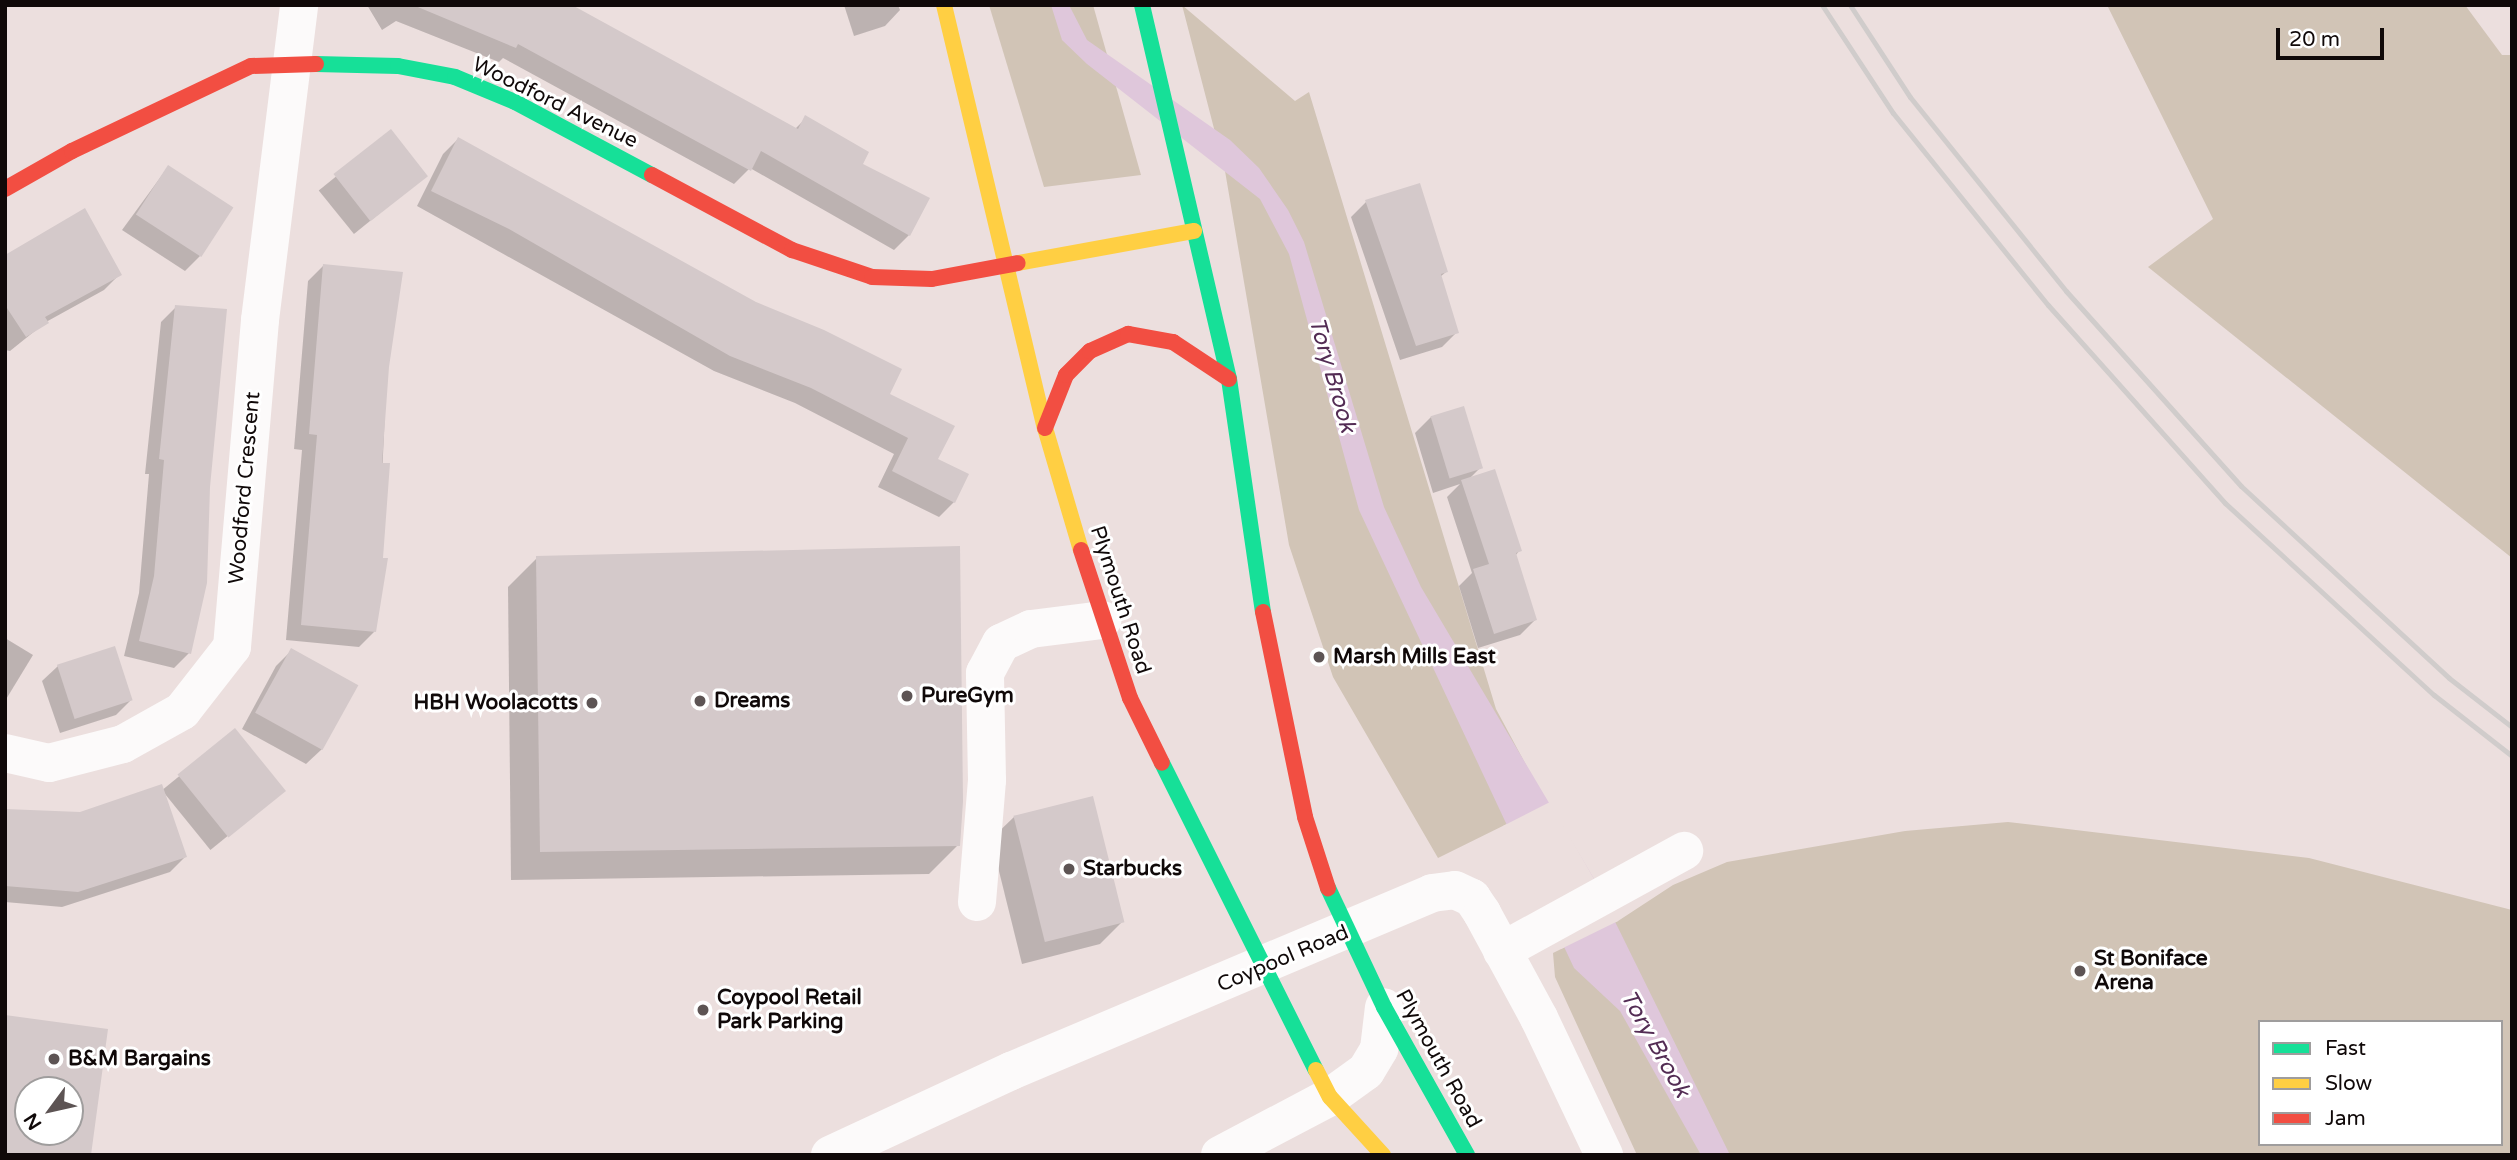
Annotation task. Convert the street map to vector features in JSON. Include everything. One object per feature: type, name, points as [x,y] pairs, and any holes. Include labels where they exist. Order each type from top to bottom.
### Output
[{"type":"main road","name":"Plymouth Road","points":[[944,5],[1045,428],[1101,620],[1129,698],[1253,938],[1299,1040],[1330,1097],[1383,1155]]},
{"type":"main road","name":"Plymouth Road","points":[[1143,5],[1229,379],[1265,625],[1304,817],[1329,891],[1384,1007],[1467,1155]]},
{"type":"main road","name":"Woodford Avenue","points":[[5,189],[72,150],[251,66],[295,62],[398,66],[455,77],[515,102],[792,250],[872,277],[932,279],[1006,268],[1194,231]]},
{"type":"main road","points":[[1045,428],[1066,375],[1090,351],[1128,334],[1173,342],[1229,379]]},
{"type":"street","name":"Woodford Crescent","points":[[5,753],[49,763],[124,744],[182,711],[232,647],[260,320],[295,62],[299,5]]},
{"type":"street","points":[[977,902],[987,780],[985,673],[1001,643],[1031,629],[1101,620]]},
{"type":"street","points":[[1502,951],[1684,851]]},
{"type":"street","name":"Coypool Road","points":[[830,1155],[999,1076],[1432,893],[1455,890],[1472,898],[1502,951],[1604,1155]]},
{"type":"street","points":[[1220,1155],[1330,1097],[1367,1072],[1379,1049],[1384,1007]]},
{"type":"shaded area","points":[[989,5],[1093,5],[1141,175],[1044,187]]},
{"type":"shaded area","points":[[1182,5],[1295,101],[1309,92],[1496,709],[1547,804],[1438,858],[1333,677],[1289,545],[1225,171]]},
{"type":"shaded area","points":[[2107,5],[2465,5],[2502,55],[2512,55],[2512,558],[2148,267],[2213,219]]},
{"type":"shaded area","name":"St Boniface Arena","points":[[2008,822],[2309,858],[2512,910],[2512,1155],[1637,1155],[1555,977],[1553,953],[1618,921],[1673,885],[1727,862],[1905,831]]},
{"type":"water","name":"Tory Brook","points":[[1051,5],[1069,5],[1087,40],[1230,140],[1259,168],[1288,210],[1304,242],[1384,507],[1421,587],[1593,877],[1730,1155],[1701,1155],[1620,1011],[1574,968],[1359,510],[1289,254],[1260,199],[1087,64],[1062,40]]},
{"type":"pier","points":[[1550,802],[1618,921],[1561,949],[1503,826]]},
{"type":"building","points":[[413,5],[572,5],[798,129],[805,115],[869,152],[863,164],[930,198],[910,236],[761,151],[751,171],[518,44],[516,48]]},
{"type":"building","points":[[391,129],[428,176],[370,221],[333,174]]},
{"type":"building","points":[[458,137],[756,302],[824,330],[902,369],[890,394],[955,426],[938,459],[969,474],[955,503],[892,471],[908,438],[811,388],[730,356],[509,229],[431,191]]},
{"type":"building","points":[[168,165],[233,207],[201,257],[136,214]]},
{"type":"building","points":[[1420,183],[1448,272],[1441,274],[1459,333],[1416,346],[1365,200]]},
{"type":"building","points":[[85,208],[122,275],[45,317],[49,323],[26,337],[5,305],[5,255]]},
{"type":"building","points":[[323,264],[403,272],[389,367],[382,463],[390,463],[383,558],[388,558],[376,632],[301,625],[317,435],[309,434]]},
{"type":"building","points":[[175,305],[227,309],[210,487],[207,583],[191,654],[139,641],[154,576],[164,460],[159,459]]},
{"type":"building","points":[[1464,406],[1483,468],[1450,478],[1431,416]]},
{"type":"building","points":[[1495,469],[1522,551],[1516,553],[1537,620],[1494,634],[1473,569],[1489,564],[1461,480]]},
{"type":"building","points":[[960,546],[963,801],[960,846],[540,852],[536,556]]},
{"type":"building","points":[[115,646],[133,700],[75,719],[57,665]]},
{"type":"building","points":[[291,648],[358,685],[322,750],[255,713]]},
{"type":"building","points":[[235,728],[286,791],[228,838],[177,775]]},
{"type":"building","points":[[162,784],[187,857],[78,892],[5,886],[5,809],[80,812]]},
{"type":"building","name":"Starbucks","points":[[1093,796],[1124,922],[1045,942],[1013,816]]},
{"type":"building","name":"B&M Bargains","points":[[5,1015],[108,1029],[91,1155],[5,1155]]},
{"type":"railway","points":[[1822,5],[1893,113],[2048,305],[2225,503],[2434,695],[2512,756]]},
{"type":"railway","points":[[1850,5],[1910,97],[2066,291],[2241,486],[2449,678],[2512,727]]},
{"type":"traffic: fast","points":[[1142,5],[1229,379],[1263,612]]},
{"type":"traffic: fast","points":[[316,64],[398,66],[455,77],[515,102],[652,175]]},
{"type":"traffic: fast","points":[[1162,763],[1316,1070]]},
{"type":"traffic: fast","points":[[1328,888],[1384,1007],[1467,1155]]},
{"type":"traffic: slow","points":[[944,5],[1045,428],[1081,550]]},
{"type":"traffic: slow","points":[[1018,263],[1194,231]]},
{"type":"traffic: slow","points":[[1316,1070],[1330,1097],[1383,1155]]},
{"type":"traffic: jam","points":[[5,189],[72,151],[251,66],[316,64]]},
{"type":"traffic: jam","points":[[652,175],[792,250],[872,277],[932,279],[1018,263]]},
{"type":"traffic: jam","points":[[1045,428],[1066,375],[1090,351],[1128,334],[1173,342],[1229,379]]},
{"type":"traffic: jam","points":[[1081,550],[1130,698],[1162,763]]},
{"type":"traffic: jam","points":[[1263,612],[1305,817],[1328,888]]},
{"type":"place","name":"Marsh Mills East","points":[[1319,657]]},
{"type":"place","name":"PureGym","points":[[907,696]]},
{"type":"place","name":"Dreams","points":[[700,701]]},
{"type":"place","name":"HBH Woolacotts","points":[[592,703]]},
{"type":"place","name":"Starbucks","points":[[1069,869]]},
{"type":"place","name":"St Boniface Arena","points":[[2080,971]]},
{"type":"place","name":"Coypool Retail Park Parking","points":[[703,1010]]},
{"type":"place","name":"B&M Bargains","points":[[54,1059]]}]
